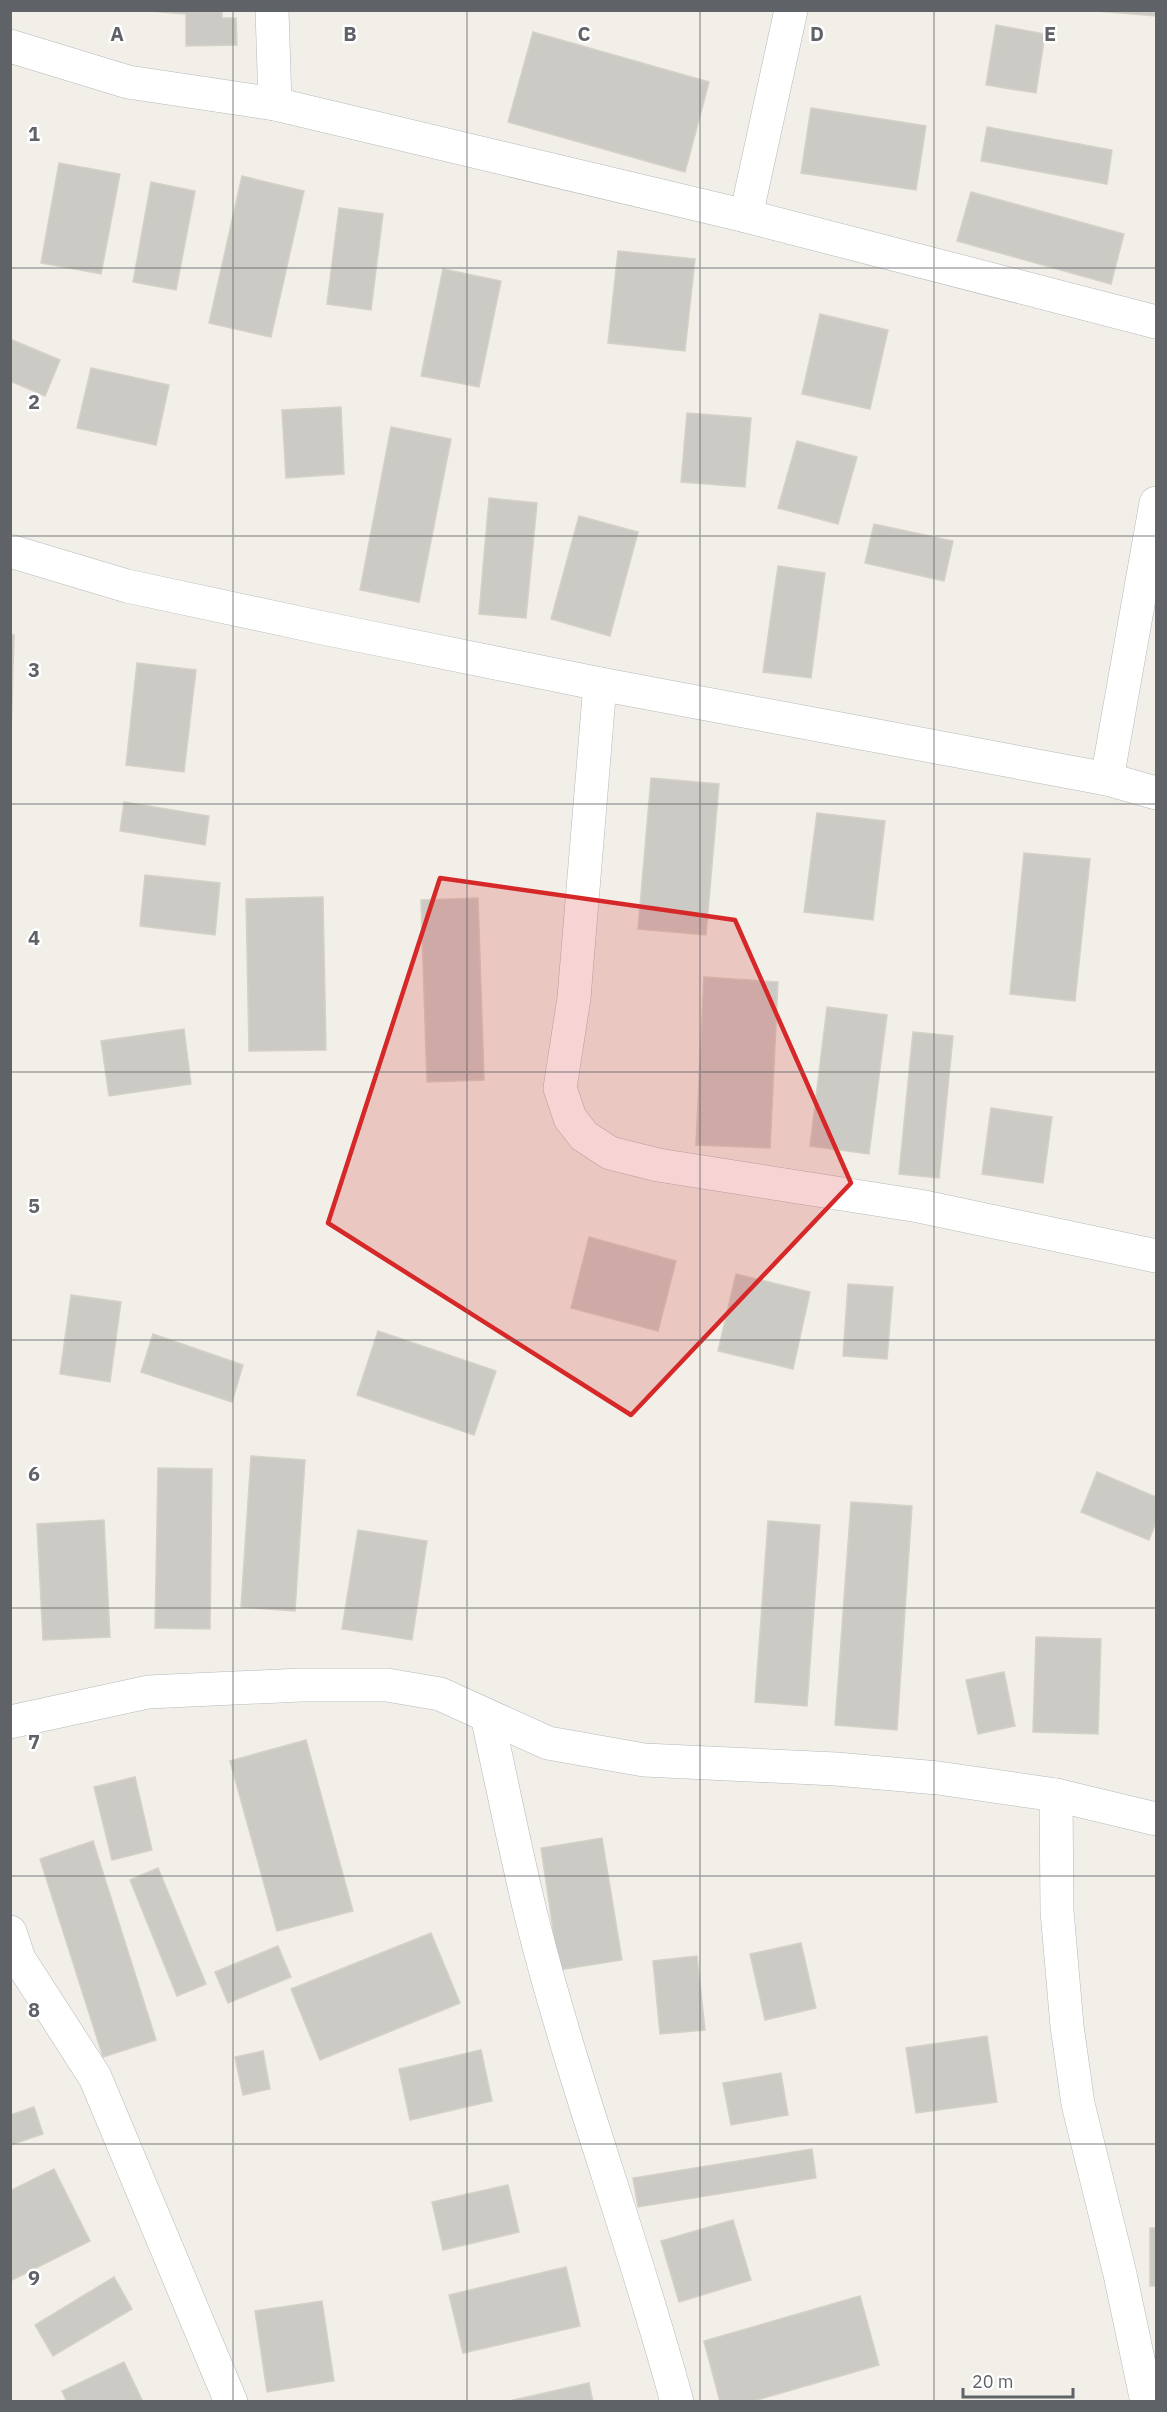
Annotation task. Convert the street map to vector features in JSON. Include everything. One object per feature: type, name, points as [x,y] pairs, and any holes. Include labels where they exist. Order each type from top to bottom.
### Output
[{"type":"street","points":[[272,10],[275,104]]},
{"type":"street","points":[[746,216],[791,10]]},
{"type":"street","points":[[10,46],[128,82],[275,104],[746,216],[1156,322]]},
{"type":"street","points":[[1107,779],[1156,503]]},
{"type":"street","points":[[10,551],[128,586],[600,684],[1107,779],[1156,793]]},
{"type":"street","points":[[600,684],[574,998],[560,1088],[570,1118],[584,1136],[610,1153],[658,1164],[919,1206],[1156,1256]]},
{"type":"street","points":[[10,1722],[148,1692],[301,1685],[387,1685],[440,1694],[548,1743],[644,1760],[836,1769],[938,1778],[1056,1796],[1156,1819]]},
{"type":"street","points":[[487,1716],[531,1916],[618,2212],[658,2333],[676,2402]]},
{"type":"street","points":[[1056,1796],[1057,1911],[1067,2026],[1078,2104],[1120,2274],[1147,2402]]},
{"type":"street","points":[[10,1932],[20,1959],[95,2077],[231,2402]]},
{"type":"highlighted area","points":[[440,878],[735,920],[851,1183],[631,1415],[328,1223]]},
{"type":"building","points":[[137,10],[222,10],[222,18],[236,18],[237,45],[186,46],[186,14]]},
{"type":"building","points":[[1084,10],[1156,10],[1156,16]]},
{"type":"building","points":[[996,25],[1045,34],[1036,93],[986,85]]},
{"type":"building","points":[[533,32],[709,82],[685,172],[508,122]]},
{"type":"building","points":[[811,108],[926,126],[916,190],[801,173]]},
{"type":"building","points":[[987,127],[1112,150],[1107,184],[981,161]]},
{"type":"building","points":[[59,163],[120,174],[101,274],[41,263]]},
{"type":"building","points":[[242,176],[304,191],[271,337],[209,323]]},
{"type":"building","points":[[151,182],[195,191],[176,290],[133,282]]},
{"type":"building","points":[[971,192],[1124,234],[1111,284],[957,241]]},
{"type":"building","points":[[339,208],[383,214],[371,310],[327,304]]},
{"type":"building","points":[[618,251],[695,259],[685,351],[608,343]]},
{"type":"building","points":[[443,269],[501,281],[479,387],[421,376]]},
{"type":"building","points":[[820,314],[888,330],[870,409],[802,394]]},
{"type":"building","points":[[10,339],[60,360],[45,396],[10,381]]},
{"type":"building","points":[[91,368],[169,385],[156,445],[77,428]]},
{"type":"building","points":[[341,407],[344,474],[286,478],[282,410]]},
{"type":"building","points":[[687,413],[751,418],[745,487],[681,482]]},
{"type":"building","points":[[391,427],[451,439],[419,602],[360,590]]},
{"type":"building","points":[[797,441],[857,457],[838,524],[778,508]]},
{"type":"building","points":[[489,498],[537,503],[526,618],[479,614]]},
{"type":"building","points":[[579,516],[638,532],[610,636],[551,619]]},
{"type":"building","points":[[874,524],[953,541],[944,581],[865,563]]},
{"type":"building","points":[[778,566],[825,573],[811,678],[763,672]]},
{"type":"building","points":[[10,635],[14,635],[11,737],[10,737]]},
{"type":"building","points":[[137,663],[196,670],[184,772],[126,765]]},
{"type":"building","points":[[651,778],[719,784],[706,935],[638,929]]},
{"type":"building","points":[[124,802],[209,816],[205,845],[120,831]]},
{"type":"building","points":[[817,813],[885,821],[873,920],[804,912]]},
{"type":"building","points":[[1024,853],[1090,859],[1075,1001],[1010,994]]},
{"type":"building","points":[[145,875],[220,883],[215,935],[140,926]]},
{"type":"building","points":[[323,897],[326,1050],[249,1051],[246,899]]},
{"type":"building","points":[[478,898],[484,1080],[427,1082],[421,900]]},
{"type":"building","points":[[704,977],[778,982],[770,1148],[696,1145]]},
{"type":"building","points":[[827,1007],[887,1015],[869,1154],[810,1146]]},
{"type":"building","points":[[184,1029],[191,1084],[109,1096],[101,1041]]},
{"type":"building","points":[[913,1032],[953,1036],[939,1178],[899,1174]]},
{"type":"building","points":[[991,1108],[1052,1117],[1043,1183],[982,1174]]},
{"type":"building","points":[[589,1237],[676,1261],[658,1331],[571,1308]]},
{"type":"building","points":[[736,1274],[810,1292],[793,1369],[718,1351]]},
{"type":"building","points":[[848,1284],[893,1287],[887,1359],[843,1356]]},
{"type":"building","points":[[71,1295],[121,1302],[110,1382],[60,1374]]},
{"type":"building","points":[[378,1331],[496,1371],[474,1435],[357,1395]]},
{"type":"building","points":[[153,1334],[243,1365],[232,1402],[141,1372]]},
{"type":"building","points":[[251,1456],[305,1460],[295,1611],[241,1607]]},
{"type":"building","points":[[158,1468],[212,1469],[210,1629],[155,1628]]},
{"type":"building","points":[[1097,1472],[1156,1497],[1156,1522],[1149,1540],[1081,1512]]},
{"type":"building","points":[[851,1502],[912,1506],[897,1730],[835,1725]]},
{"type":"building","points":[[104,1520],[110,1637],[43,1640],[37,1524]]},
{"type":"building","points":[[768,1521],[820,1525],[807,1706],[755,1702]]},
{"type":"building","points":[[358,1530],[427,1541],[412,1640],[342,1629]]},
{"type":"building","points":[[1036,1637],[1101,1639],[1098,1734],[1033,1732]]},
{"type":"building","points":[[1004,1672],[1015,1726],[978,1734],[966,1680]]},
{"type":"building","points":[[306,1740],[353,1911],[277,1931],[230,1761]]},
{"type":"building","points":[[135,1777],[152,1850],[112,1860],[94,1787]]},
{"type":"building","points":[[602,1838],[622,1960],[559,1970],[541,1848]]},
{"type":"building","points":[[93,1841],[156,2040],[103,2057],[40,1859]]},
{"type":"building","points":[[158,1868],[206,1984],[177,1996],[130,1880]]},
{"type":"building","points":[[431,1933],[460,2003],[320,2060],[291,1989]]},
{"type":"building","points":[[801,1943],[816,2008],[765,2020],[750,1954]]},
{"type":"building","points":[[278,1946],[291,1977],[228,2003],[215,1972]]},
{"type":"building","points":[[697,1956],[705,2030],[660,2034],[653,1961]]},
{"type":"building","points":[[987,2036],[997,2102],[916,2113],[906,2048]]},
{"type":"building","points":[[481,2050],[492,2101],[410,2120],[399,2069]]},
{"type":"building","points":[[263,2051],[270,2089],[243,2095],[235,2057]]},
{"type":"building","points":[[781,2073],[788,2115],[731,2125],[723,2083]]},
{"type":"building","points":[[34,2107],[43,2134],[10,2145],[10,2115]]},
{"type":"building","points":[[812,2149],[816,2178],[638,2207],[633,2178]]},
{"type":"building","points":[[54,2169],[90,2241],[10,2281],[10,2191]]},
{"type":"building","points":[[508,2185],[519,2232],[443,2250],[432,2202]]},
{"type":"building","points":[[733,2220],[751,2280],[679,2302],[661,2241]]},
{"type":"building","points":[[1150,2228],[1156,2228],[1156,2286],[1150,2286]]},
{"type":"building","points":[[566,2267],[580,2326],[463,2353],[449,2295]]},
{"type":"building","points":[[114,2277],[132,2309],[53,2356],[35,2325]]},
{"type":"building","points":[[860,2296],[879,2365],[750,2402],[720,2402],[704,2341]]},
{"type":"building","points":[[322,2301],[334,2381],[267,2392],[255,2311]]},
{"type":"building","points":[[124,2362],[143,2402],[67,2402],[62,2391]]},
{"type":"building","points":[[589,2383],[593,2402],[505,2402]]}]
